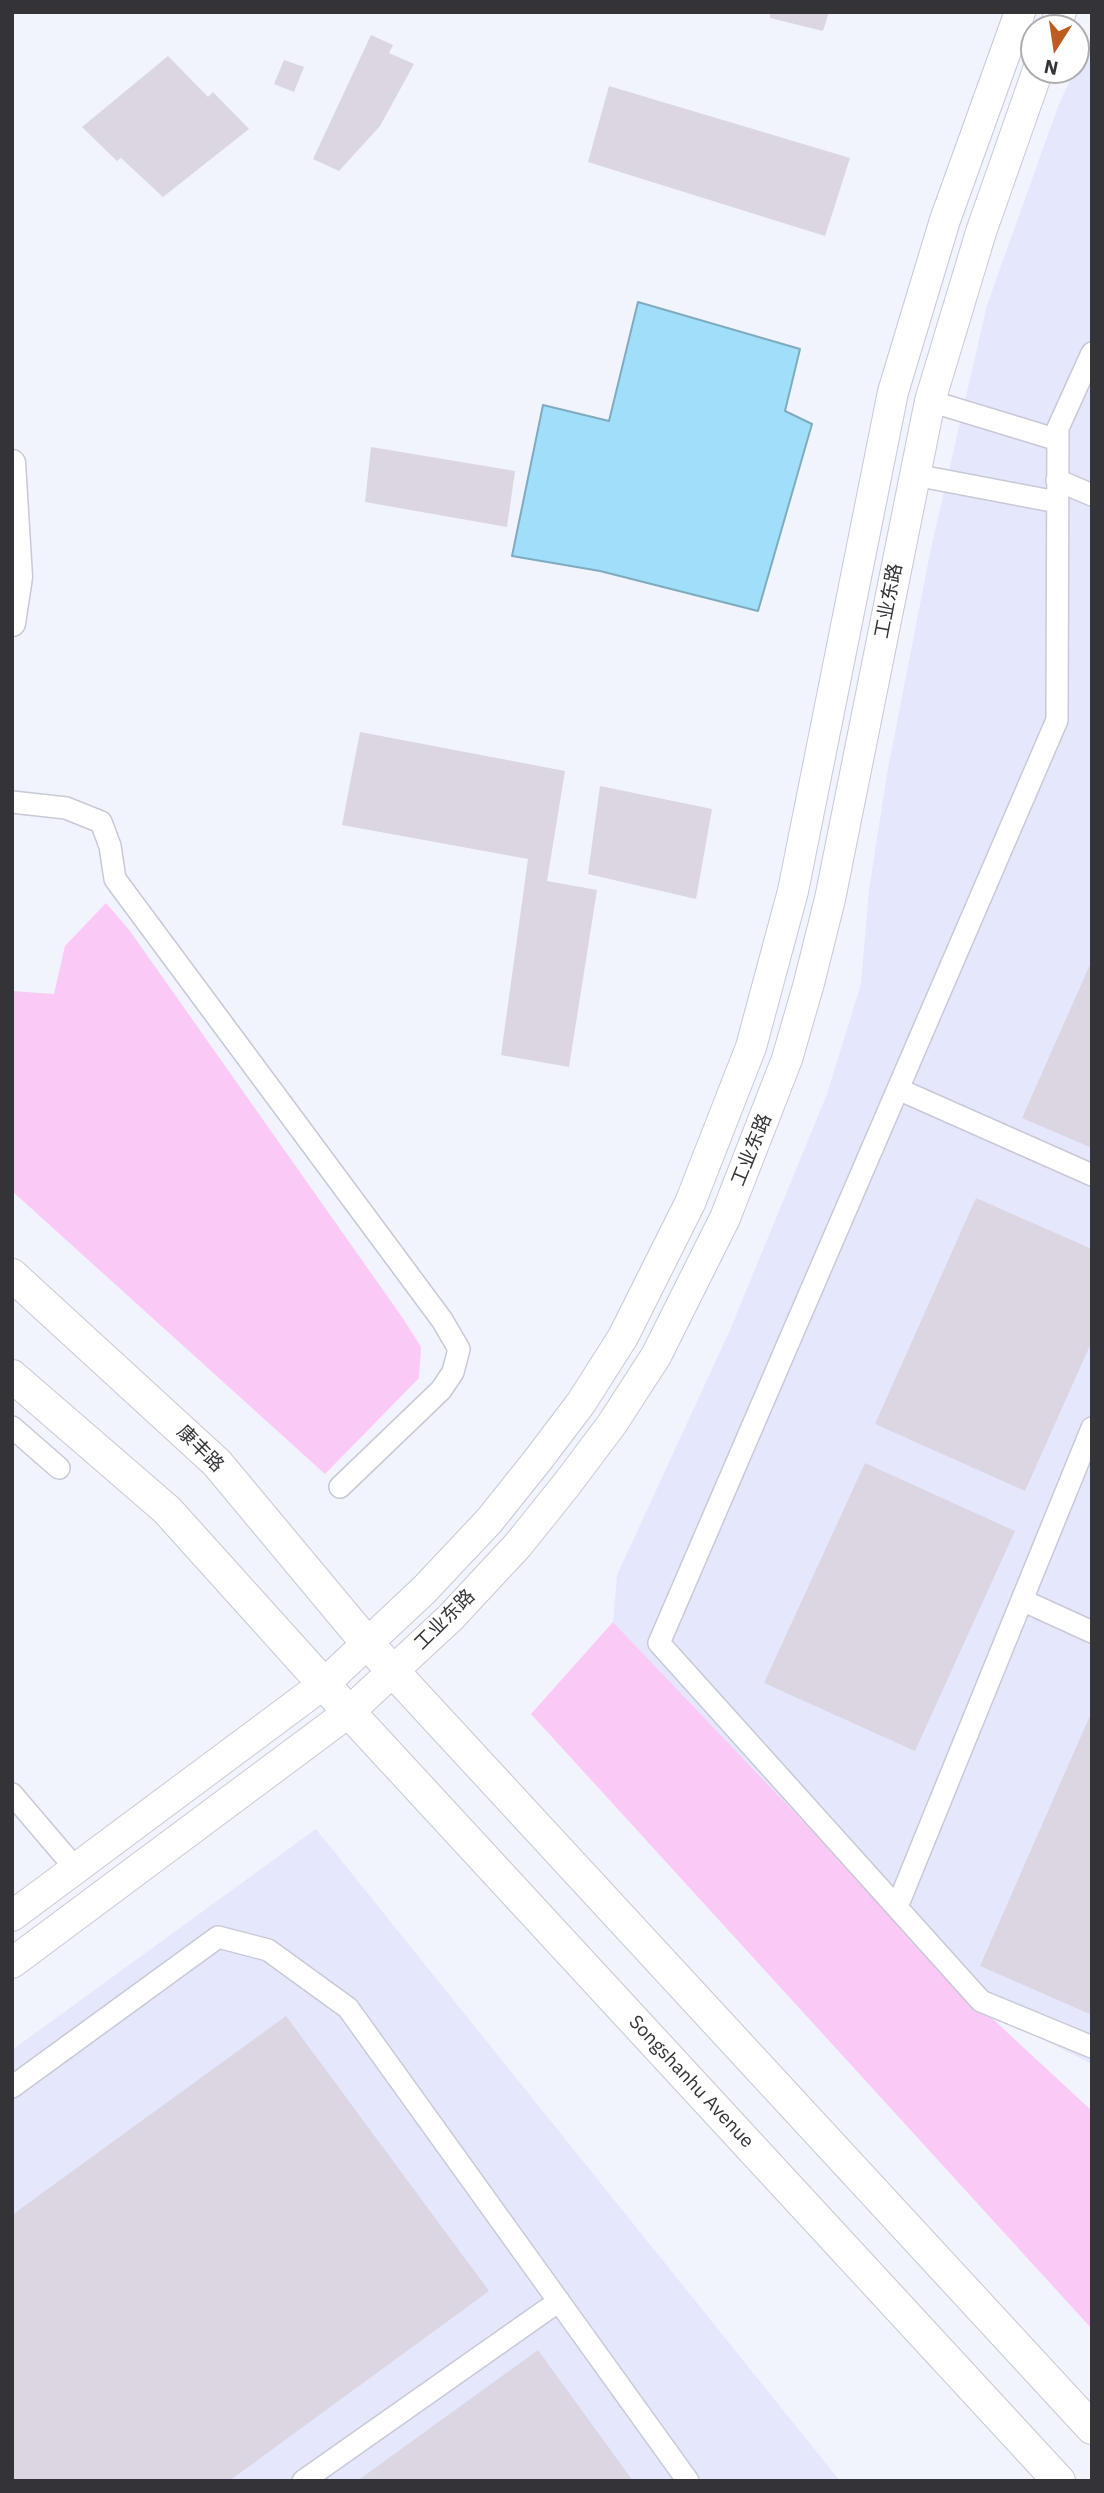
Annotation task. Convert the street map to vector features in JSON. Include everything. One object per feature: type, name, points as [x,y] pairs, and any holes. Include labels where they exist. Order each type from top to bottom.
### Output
[{"type":"main road","name":"工业东路","points":[[12,1916],[325,1683],[424,1590],[489,1521],[581,1403],[624,1337],[690,1203],[751,1047],[793,891],[893,392],[945,220],[1020,12]]},
{"type":"main road","name":"工业东路","points":[[12,1963],[349,1712],[451,1617],[518,1545],[612,1424],[656,1356],[724,1218],[787,1059],[830,899],[930,401],[981,232],[1033,84]]},
{"type":"main road","name":"康丰路","points":[[12,1275],[217,1464],[367,1643]]},
{"type":"main road","points":[[12,1376],[167,1510],[325,1683]]},
{"type":"main road","points":[[367,1643],[1092,2428]]},
{"type":"main road","name":"Songshanhu Avenue","points":[[325,1683],[1059,2481]]},
{"type":"street","points":[[1092,353],[1058,429],[1058,720],[659,1643],[981,2001],[1092,2047]]},
{"type":"street","points":[[930,401],[1058,440]]},
{"type":"street","points":[[12,463],[19,576],[12,620]]},
{"type":"street","points":[[915,475],[1058,502]]},
{"type":"street","points":[[1058,480],[1092,495]]},
{"type":"street","points":[[12,802],[66,808],[101,822],[110,846],[115,879],[442,1320],[459,1349],[453,1372],[441,1390],[340,1487]]},
{"type":"street","points":[[898,1089],[1092,1175]]},
{"type":"street","points":[[12,1427],[59,1468]]},
{"type":"street","points":[[897,1907],[1092,1428]]},
{"type":"street","points":[[1022,1600],[1092,1632]]},
{"type":"street","points":[[14,1798],[76,1869]]},
{"type":"street","points":[[12,2087],[218,1937],[268,1950],[348,2008],[688,2481]]},
{"type":"street","points":[[303,2481],[559,2301]]},
{"type":"shaded area","points":[[1092,34],[1092,2064],[982,2009],[613,1622],[617,1575],[730,1330],[827,1094],[861,984],[869,890],[887,774],[930,553],[987,305],[1059,104],[1068,84],[1090,84]]},
{"type":"shaded area","points":[[106,903],[130,931],[421,1347],[419,1378],[325,1474],[12,1191],[12,991],[54,994],[65,946]]},
{"type":"shaded area","points":[[613,1622],[982,2009],[1092,2111],[1092,2329],[531,1714]]},
{"type":"shaded area","points":[[316,1829],[840,2481],[12,2481],[12,2050]]},
{"type":"water","points":[[638,302],[800,349],[785,411],[812,424],[758,611],[600,571],[512,556],[543,405],[609,421]]},
{"type":"building","points":[[770,12],[829,12],[823,31],[770,18]]},
{"type":"building","points":[[371,35],[393,45],[389,53],[414,64],[380,126],[339,171],[313,159]]},
{"type":"building","points":[[168,56],[208,97],[213,92],[249,129],[163,197],[121,158],[117,161],[82,127]]},
{"type":"building","points":[[284,60],[304,67],[294,92],[274,84]]},
{"type":"building","points":[[609,86],[850,158],[825,236],[588,162]]},
{"type":"building","points":[[371,447],[515,471],[507,527],[365,502]]},
{"type":"building","points":[[360,732],[565,771],[547,881],[597,890],[569,1067],[501,1055],[528,859],[342,825]]},
{"type":"building","points":[[600,786],[712,809],[696,899],[588,874]]},
{"type":"building","points":[[1092,960],[1092,1148],[1022,1118]]},
{"type":"building","points":[[976,1198],[1092,1249],[1092,1341],[1025,1491],[875,1424]]},
{"type":"building","points":[[865,1463],[1015,1531],[915,1751],[764,1683]]},
{"type":"building","points":[[1092,1711],[1092,2015],[980,1966]]},
{"type":"building","points":[[286,2016],[489,2291],[229,2481],[12,2481],[12,2215]]},
{"type":"building","points":[[538,2350],[633,2481],[357,2481]]}]
